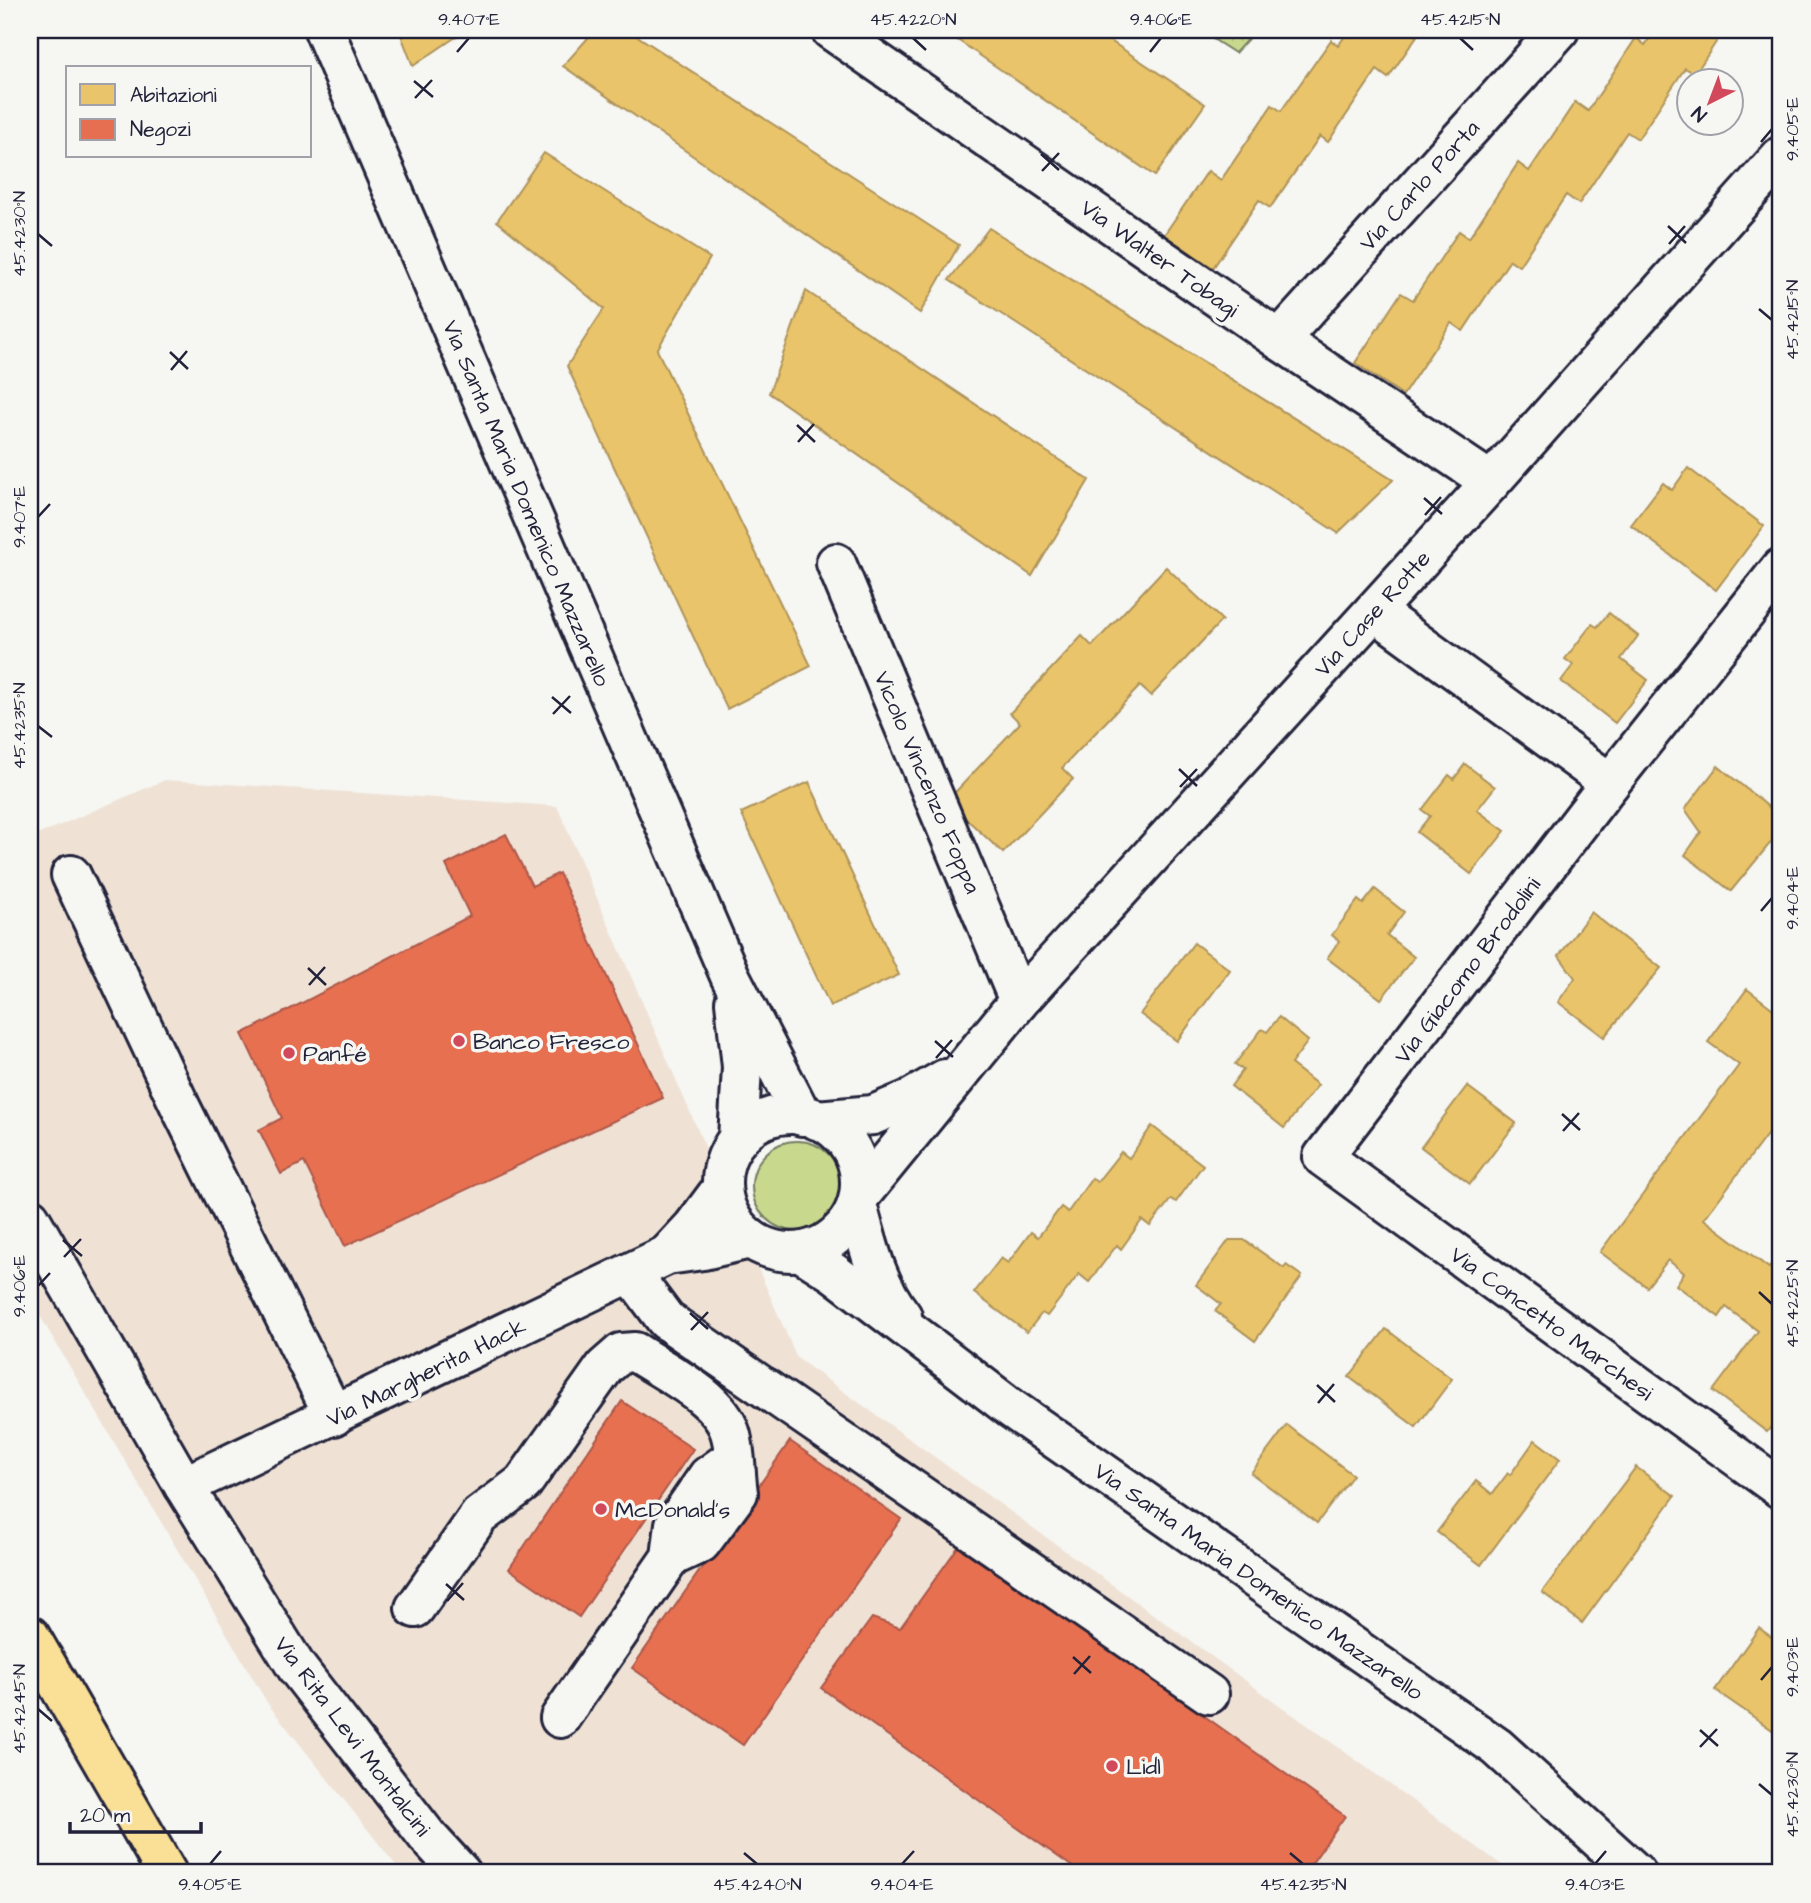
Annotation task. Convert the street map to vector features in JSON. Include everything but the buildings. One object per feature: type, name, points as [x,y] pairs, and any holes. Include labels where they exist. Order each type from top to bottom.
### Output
[{"type":"highway","points":[[30,1636],[167,1873]]},
{"type":"street","name":"Via Santa Maria Domenico Mazzarello","points":[[324,30],[730,976],[810,1118]]},
{"type":"street","name":"Via Walter Tobagi","points":[[831,30],[1279,340],[1491,482]]},
{"type":"street","name":"Via Carlo Porta","points":[[1279,340],[1559,30]]},
{"type":"street","name":"Via Case Rotte","points":[[858,1201],[1019,1001],[1491,482],[1781,156]]},
{"type":"street","name":"Vicolo Vincenzo Foppa","points":[[836,563],[1019,1001]]},
{"type":"street","name":"Via Giacomo Brodolini","points":[[1323,1157],[1610,783],[1781,568]]},
{"type":"street","points":[[1374,611],[1610,783]]},
{"type":"street","points":[[71,875],[181,1108],[334,1416]]},
{"type":"street","name":"Via Santa Maria Domenico Mazzarello","points":[[730,976],[737,1010],[742,1067],[738,1139]]},
{"type":"street","name":"Via Case Rotte","points":[[810,1118],[861,1117],[884,1112],[962,1069]]},
{"type":"street","points":[[785,1114],[810,1118],[833,1128],[851,1149],[859,1168],[858,1201],[849,1221],[837,1236],[816,1248],[801,1252],[771,1250],[750,1239],[730,1217],[722,1188],[725,1163],[738,1139],[764,1119],[785,1114]]},
{"type":"street","name":"Via Concetto Marchesi","points":[[1323,1157],[1781,1489]]},
{"type":"street","points":[[667,1255],[693,1227],[722,1188]]},
{"type":"street","name":"Via Santa Maria Domenico Mazzarello","points":[[858,1201],[874,1265],[885,1290],[904,1318],[928,1342]]},
{"type":"street","name":"Via Rita Levi Montalcini","points":[[30,1218],[184,1486],[297,1668],[427,1836],[461,1873]]},
{"type":"street","points":[[667,1255],[750,1239]]},
{"type":"street","name":"Via Santa Maria Domenico Mazzarello","points":[[801,1252],[928,1342],[1002,1401],[1497,1746],[1636,1873]]},
{"type":"street","name":"Via Margherita Hack","points":[[184,1486],[667,1255]]},
{"type":"street","points":[[631,1273],[666,1321],[1209,1694]]},
{"type":"street","points":[[415,1608],[479,1516],[523,1483],[605,1367],[621,1353],[635,1352],[707,1400],[722,1415],[731,1434],[738,1493],[701,1543],[671,1557],[560,1717]]},
{"type":"street","name":"Via Santa Maria Domenico Mazzarello","points":[[1583,1827],[1607,1873]]},
{"type":"shaded area","points":[[165,780],[557,806],[797,1358],[1513,1873],[402,1873],[268,1704],[30,1299],[30,838]]},
{"type":"green space","points":[[1199,30],[1256,30],[1235,53]]},
{"type":"green space","points":[[797,1141],[814,1145],[829,1154],[838,1169],[842,1186],[838,1203],[829,1218],[814,1227],[797,1231],[780,1227],[765,1218],[756,1203],[752,1186],[756,1169],[765,1154],[780,1145]]},
{"type":"place","name":"Banco Fresco","points":[[459,1041]]},
{"type":"place","name":"Panfé","points":[[289,1053]]},
{"type":"place","name":"McDonald's","points":[[601,1509]]},
{"type":"place","name":"Lidl","points":[[1112,1766]]}]
